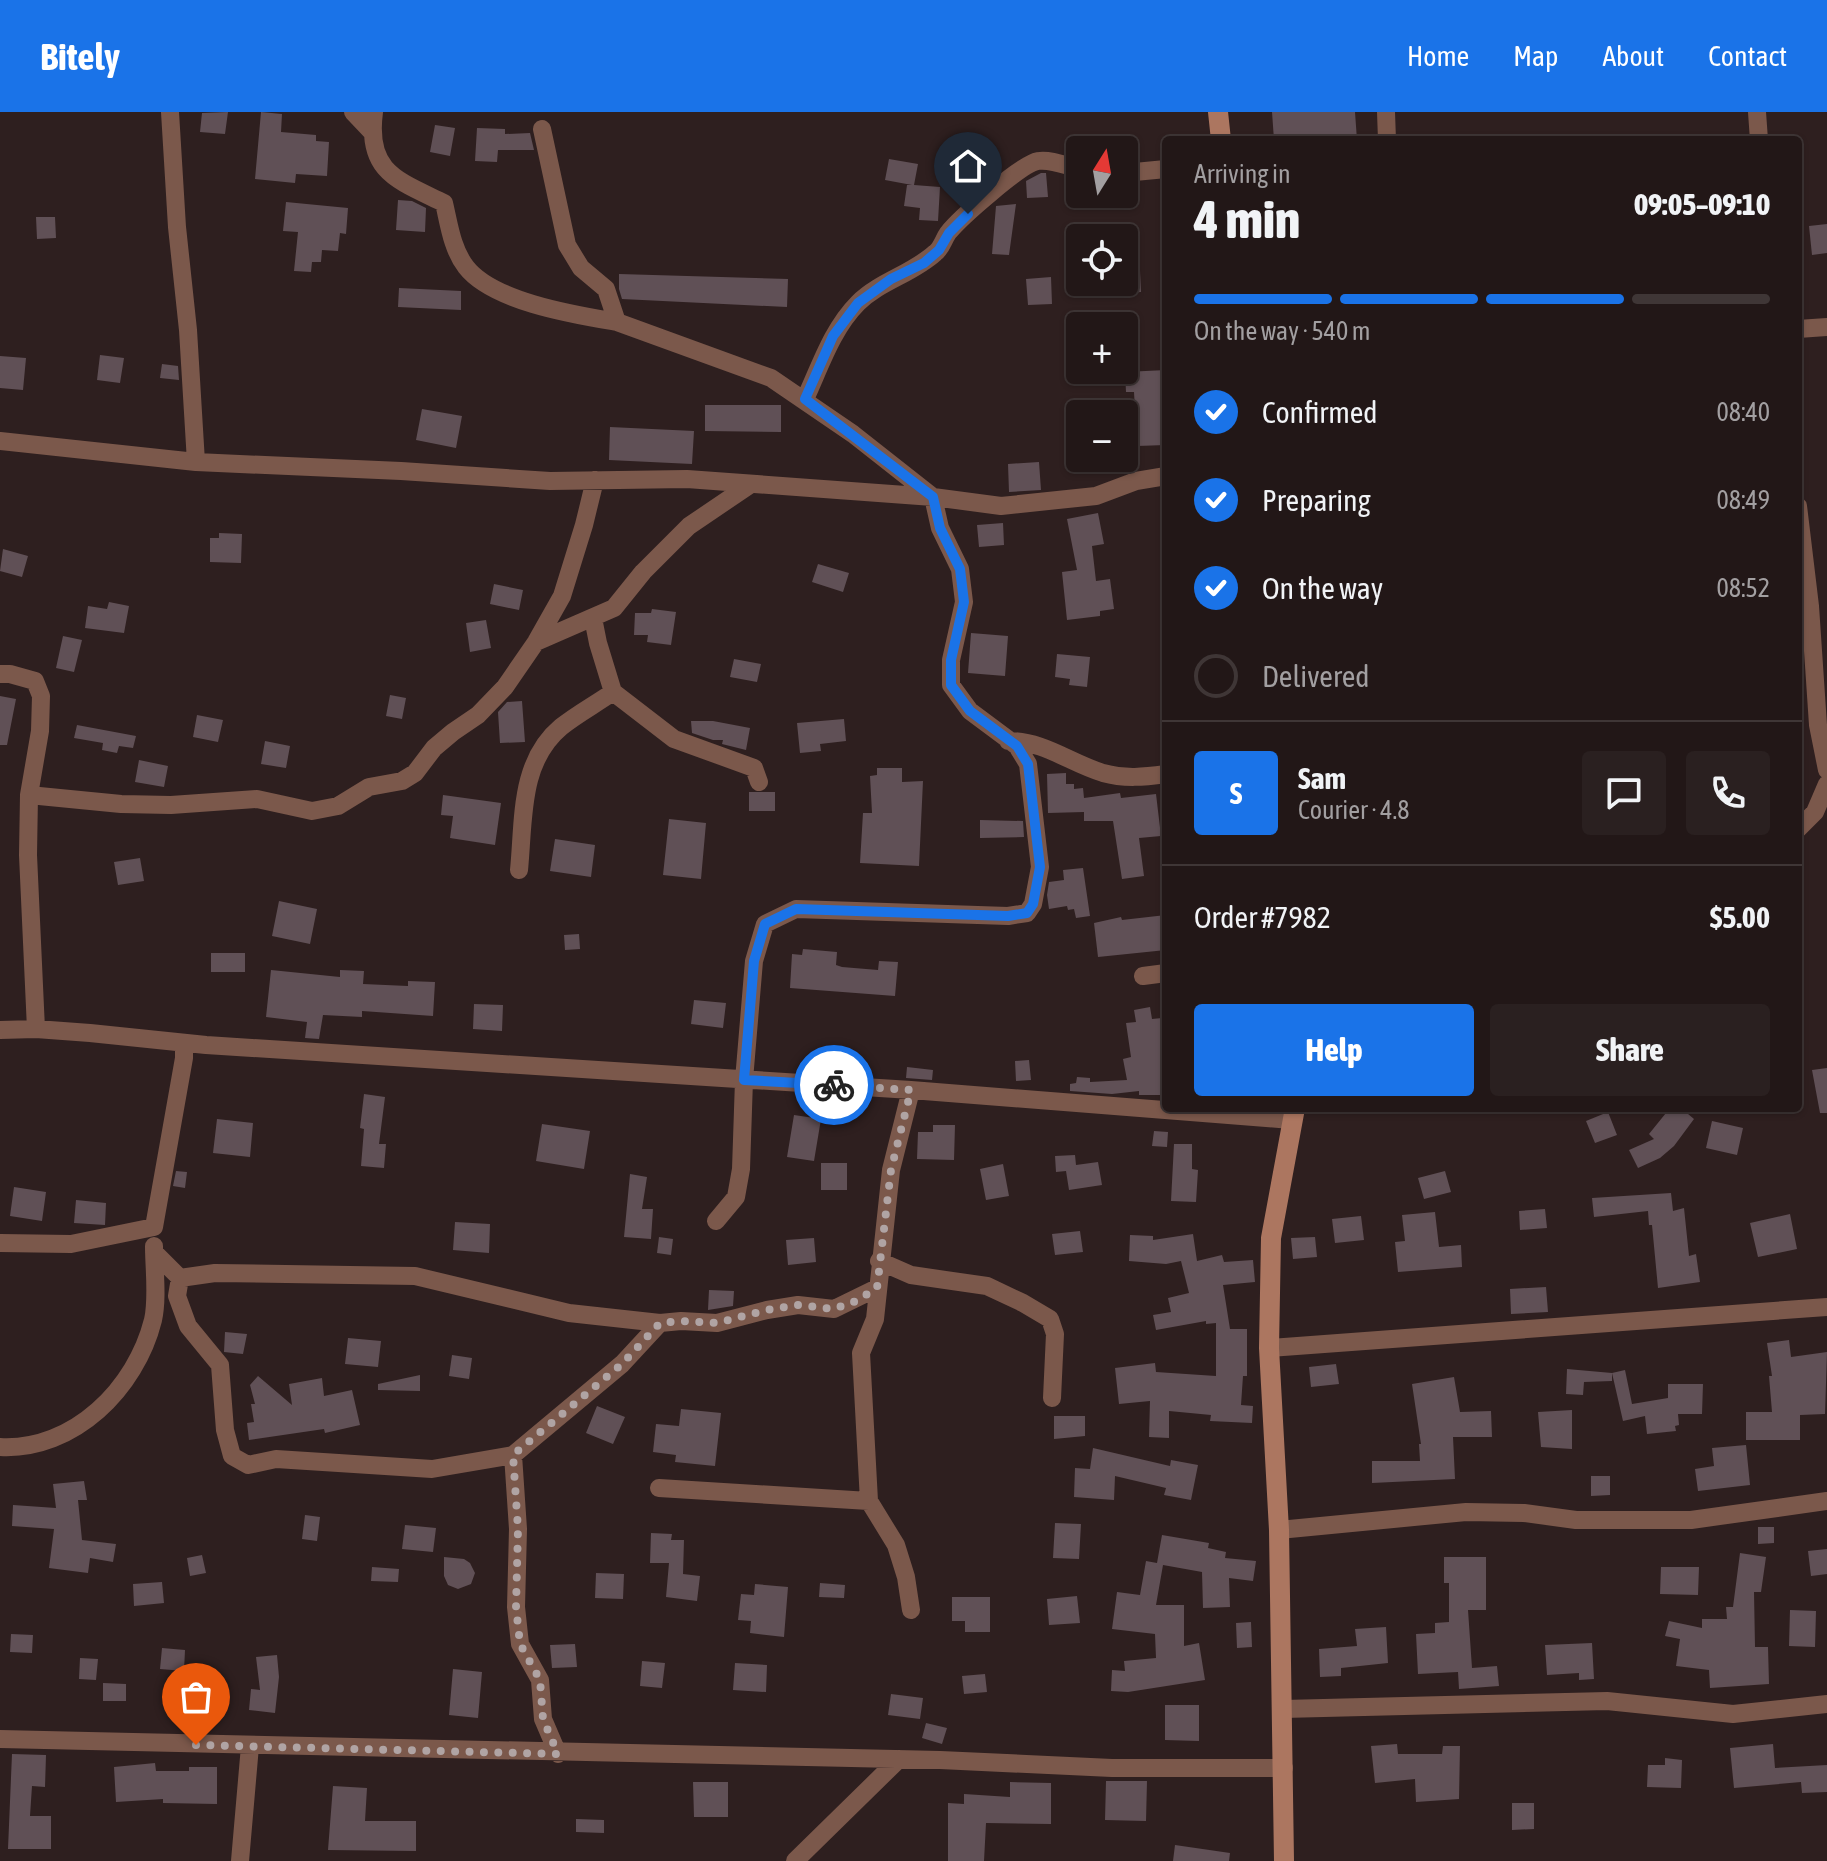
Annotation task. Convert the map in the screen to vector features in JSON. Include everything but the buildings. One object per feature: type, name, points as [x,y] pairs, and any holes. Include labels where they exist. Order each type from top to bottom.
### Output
[{"type":"main road","points":[[1218,112],[1221,136]]},
{"type":"main road","points":[[1284,1861],[1279,1530],[1269,1348],[1271,1238],[1293,1114]]},
{"type":"street","points":[[170,112],[196,462]]},
{"type":"street","points":[[353,112],[371,131]]},
{"type":"street","points":[[374,112],[371,131],[373,148],[383,169],[444,203],[452,241],[467,269],[521,301],[617,322],[771,378],[805,399],[933,497],[940,528],[960,569],[964,602],[951,660],[951,685],[970,711],[1017,746],[1028,764],[1040,867],[1033,904],[1027,913],[1008,916],[796,909],[765,924],[754,961],[744,1080],[741,1169],[736,1197],[716,1221]]},
{"type":"street","points":[[1386,112],[1387,136]]},
{"type":"street","points":[[1757,112],[1759,136]]},
{"type":"street","points":[[542,129],[567,245],[581,268],[606,289],[617,322]]},
{"type":"street","points":[[805,399],[833,336],[858,303],[891,279],[924,263],[939,250],[949,233],[968,214],[1027,164],[1042,160],[1066,166]]},
{"type":"street","points":[[1138,172],[1162,169]]},
{"type":"street","points":[[1802,329],[1827,327]]},
{"type":"street","points":[[0,441],[196,462],[550,481],[687,479],[933,497],[1001,506],[1096,496],[1136,481],[1162,477]]},
{"type":"street","points":[[29,795],[121,804],[171,805],[257,799],[312,811],[338,806],[369,787],[402,781],[415,773],[434,748],[478,715],[505,687],[536,642],[562,596],[595,480]]},
{"type":"street","points":[[536,642],[614,608],[643,572],[689,526],[751,484]]},
{"type":"street","points":[[1802,539],[1827,770]]},
{"type":"street","points":[[593,618],[613,692],[674,739],[754,768],[759,782]]},
{"type":"street","points":[[0,674],[35,681],[41,696],[40,731],[29,795],[28,855],[36,1029]]},
{"type":"street","points":[[519,870],[528,777],[541,747],[562,726],[613,692]]},
{"type":"street","points":[[1802,726],[1822,724]]},
{"type":"street","points":[[1008,741],[1027,741],[1103,772],[1134,779],[1162,775]]},
{"type":"street","points":[[1802,825],[1815,812],[1827,784]]},
{"type":"street","points":[[1143,976],[1162,974]]},
{"type":"street","points":[[0,1030],[36,1029],[184,1043],[1162,1106]]},
{"type":"street","points":[[0,1447],[42,1443],[64,1435],[117,1393],[136,1367],[153,1318],[154,1227],[184,1058],[184,1043]]},
{"type":"street","points":[[911,1090],[891,1170],[875,1319],[861,1353],[869,1501],[896,1545],[906,1577],[911,1610]]},
{"type":"street","points":[[1261,1112],[1293,1114]]},
{"type":"street","points":[[0,1243],[71,1244],[154,1227]]},
{"type":"street","points":[[154,1252],[180,1278]]},
{"type":"street","points":[[879,1261],[911,1275],[987,1286],[1050,1319],[1055,1334],[1052,1398]]},
{"type":"street","points":[[180,1278],[215,1273],[415,1276],[569,1313],[660,1323],[717,1323],[798,1305],[834,1309],[856,1301],[877,1288]]},
{"type":"street","points":[[180,1278],[177,1296],[188,1326],[220,1365],[225,1430],[232,1456],[248,1465],[276,1459],[432,1469],[513,1455],[622,1364],[660,1323]]},
{"type":"street","points":[[1269,1348],[1827,1307]]},
{"type":"street","points":[[513,1455],[518,1529],[516,1607],[520,1644],[540,1680],[543,1719],[558,1754]]},
{"type":"street","points":[[659,1488],[869,1501]]},
{"type":"street","points":[[1279,1530],[1466,1512],[1524,1513],[1576,1520],[1691,1520],[1827,1501]]},
{"type":"street","points":[[1283,1709],[1607,1701],[1733,1714],[1827,1704]]},
{"type":"street","points":[[0,1739],[558,1754],[899,1759],[1112,1768],[1284,1768]]},
{"type":"street","points":[[240,1861],[250,1746]]},
{"type":"street","points":[[795,1861],[899,1759]]},
{"type":"way so far","points":[[196,1745],[558,1754],[543,1719],[540,1680],[520,1644],[516,1607],[518,1529],[513,1455],[622,1364],[660,1323],[717,1323],[798,1305],[834,1309],[856,1301],[877,1288],[891,1170],[911,1090],[834,1085]]},
{"type":"route","points":[[834,1085],[744,1080],[754,961],[765,924],[796,909],[938,915],[1008,916],[1027,913],[1033,904],[1040,867],[1028,764],[1017,746],[970,711],[951,685],[951,660],[964,602],[960,569],[940,528],[933,497],[805,399],[833,336],[858,303],[891,279],[924,263],[939,250],[949,233],[968,214]]}]
